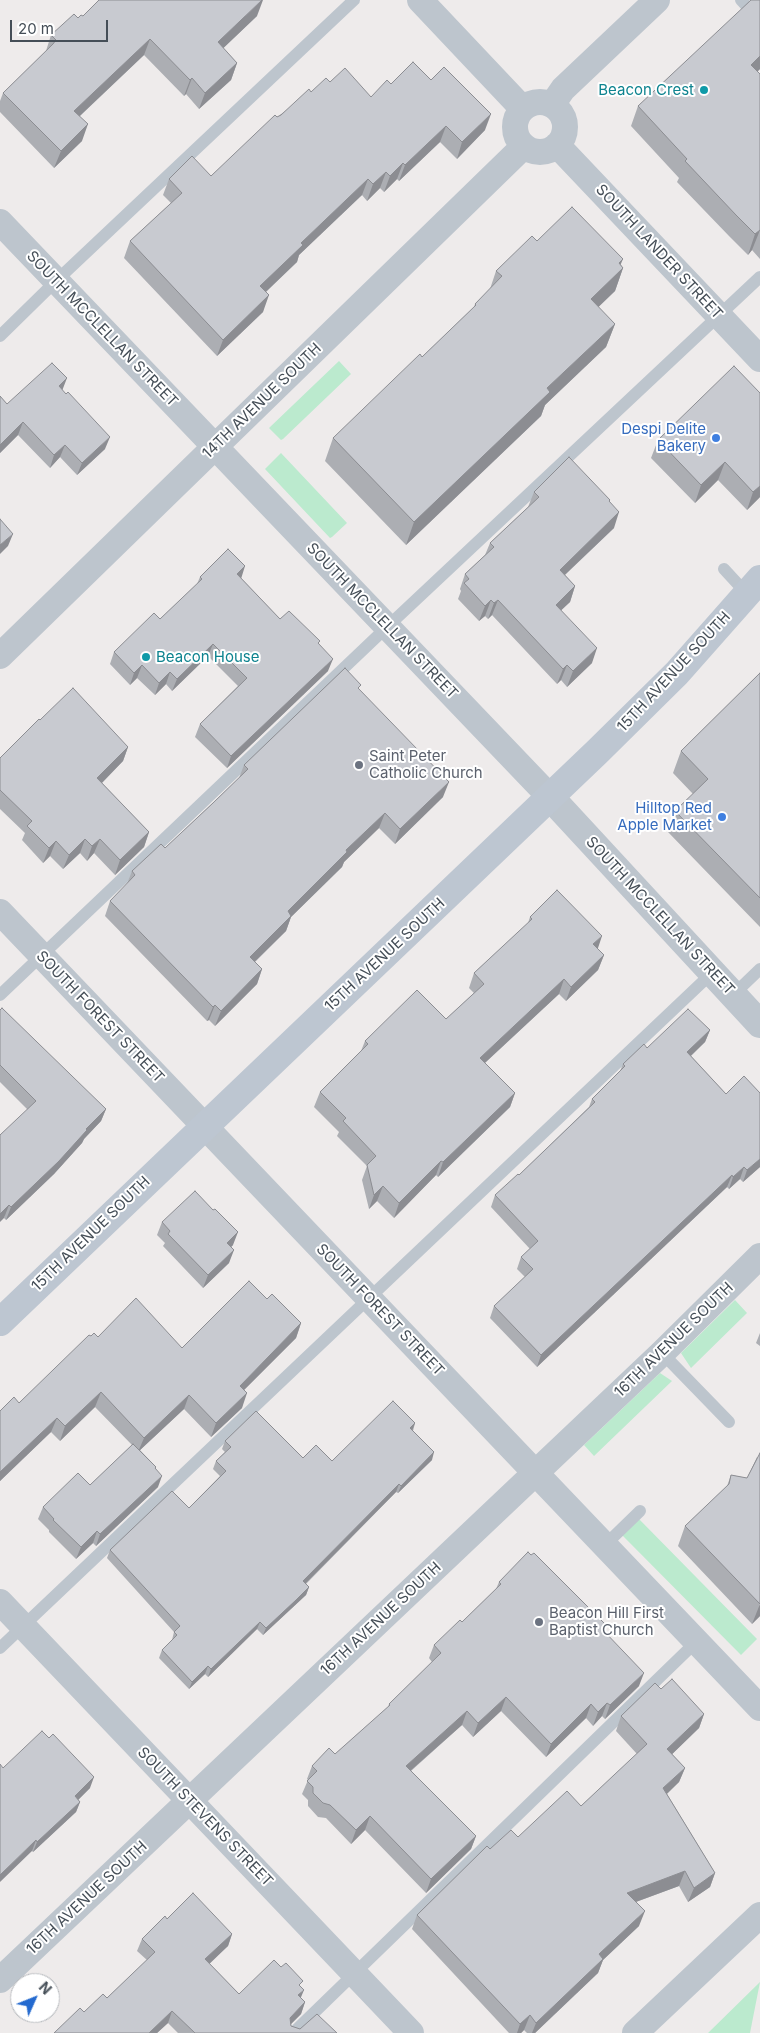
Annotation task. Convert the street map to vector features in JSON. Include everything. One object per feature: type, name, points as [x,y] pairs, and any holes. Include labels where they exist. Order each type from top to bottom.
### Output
[{"type":"main road","name":"15TH AVENUE SOUTH","points":[[0,1322],[551,798],[677,673],[754,586]]},
{"type":"street","points":[[420,0],[522,108]]},
{"type":"street","points":[[552,105],[564,89],[657,0]]},
{"type":"street","points":[[541,101],[552,105],[561,114],[565,127],[563,137],[557,145],[549,150],[539,152],[530,150],[516,136],[517,116],[522,108],[531,103],[541,101]]},
{"type":"street","name":"SOUTH LANDER STREET","points":[[557,145],[760,358]]},
{"type":"street","name":"14TH AVENUE SOUTH","points":[[0,656],[524,146]]},
{"type":"street","name":"SOUTH MCCLELLAN STREET","points":[[0,222],[551,798],[760,1024]]},
{"type":"street","name":"SOUTH FOREST STREET","points":[[0,912],[760,1708]]},
{"type":"street","name":"16TH AVENUE SOUTH","points":[[0,1980],[662,1353],[760,1256]]},
{"type":"street","name":"SOUTH STEVENS STREET","points":[[0,1602],[411,2033]]},
{"type":"street","points":[[635,2033],[760,1915]]},
{"type":"lane","points":[[0,336],[354,0]]},
{"type":"lane","points":[[741,0],[752,12]]},
{"type":"lane","points":[[0,995],[387,627],[760,277]]},
{"type":"lane","points":[[724,569],[754,586]]},
{"type":"lane","points":[[733,995],[760,969]]},
{"type":"lane","points":[[0,1648],[713,972]]},
{"type":"lane","points":[[662,1353],[728,1422]]},
{"type":"lane","points":[[605,1545],[640,1511]]},
{"type":"lane","points":[[293,2033],[696,1641]]},
{"type":"green space","points":[[339,361],[351,374],[281,440],[269,428]]},
{"type":"green space","points":[[281,453],[347,523],[332,537],[330,538],[265,469]]},
{"type":"green space","points":[[735,1300],[747,1313],[691,1368],[681,1353]]},
{"type":"green space","points":[[660,1373],[672,1381],[594,1456],[584,1445]]},
{"type":"green space","points":[[638,1518],[757,1639],[741,1655],[622,1535]]},
{"type":"green space","points":[[760,1982],[750,2033],[708,2033]]},
{"type":"building","points":[[99,0],[262,0],[218,42],[237,63],[205,93],[192,78],[190,80],[150,39],[74,111],[88,124],[61,151],[3,93],[53,44],[56,40],[51,35],[74,14],[78,18],[81,15],[83,16]]},
{"type":"building","points":[[751,0],[760,0],[760,56],[751,65],[760,74],[760,230],[755,234],[685,161],[687,159],[638,106]]},
{"type":"building","points":[[413,62],[431,80],[444,67],[491,114],[462,142],[446,126],[405,165],[403,163],[390,176],[386,172],[373,184],[368,179],[301,243],[303,245],[260,286],[269,295],[223,340],[130,241],[182,193],[169,179],[192,156],[211,176],[275,115],[277,117],[281,115],[309,89],[311,92],[326,78],[330,82],[345,68],[371,97],[387,80],[391,84]]},
{"type":"building","points":[[572,207],[623,259],[619,263],[623,268],[591,299],[615,324],[547,388],[550,392],[414,522],[333,438],[420,354],[422,357],[476,305],[502,276],[496,271],[532,236],[537,241]]},
{"type":"building","points":[[52,363],[67,378],[59,386],[66,394],[68,392],[110,437],[82,463],[65,445],[54,455],[23,422],[0,445],[0,396],[7,404]]},
{"type":"building","name":"Despi Delite Bakery","points":[[734,366],[760,393],[760,486],[753,492],[725,462],[701,485],[658,440]]},
{"type":"building","points":[[569,457],[619,512],[560,570],[575,586],[556,605],[597,648],[573,671],[567,665],[563,669],[498,600],[494,603],[491,600],[485,606],[464,583],[469,579],[465,574],[494,547],[490,543],[539,497],[534,492]]},
{"type":"building","points":[[0,519],[13,534],[0,545]]},
{"type":"building","points":[[228,549],[245,566],[237,574],[280,619],[289,611],[320,641],[318,643],[333,659],[231,756],[200,724],[247,678],[213,644],[177,679],[170,672],[159,683],[142,665],[134,673],[114,652],[154,613],[160,619],[202,579],[200,577]]},
{"type":"building","points":[[345,668],[361,685],[358,688],[449,782],[400,829],[385,813],[346,850],[347,852],[288,911],[291,916],[250,957],[262,969],[221,1011],[215,1005],[213,1007],[110,901],[135,875],[132,871],[161,844],[165,848],[213,803],[248,769],[244,765]]},
{"type":"building","name":"Hilltop Red Apple Market","points":[[760,673],[760,898],[675,811],[708,779],[681,751]]},
{"type":"building","points":[[73,688],[128,747],[97,778],[149,832],[120,860],[100,839],[92,846],[85,839],[69,855],[56,841],[49,848],[27,826],[32,821],[0,790],[0,758]]},
{"type":"building","points":[[557,890],[602,936],[593,944],[604,955],[571,987],[564,979],[480,1058],[515,1093],[443,1162],[441,1161],[399,1203],[383,1186],[374,1195],[367,1165],[376,1156],[343,1121],[346,1118],[320,1092],[368,1044],[365,1041],[417,990],[446,1019],[484,984],[474,973],[532,919],[530,917]]},
{"type":"building","points":[[2,1008],[106,1109],[59,1161],[11,1207],[9,1205],[0,1214],[0,1135],[36,1101],[0,1065],[0,1010]]},
{"type":"building","points":[[688,1009],[710,1030],[687,1052],[726,1094],[744,1076],[760,1093],[760,1159],[747,1170],[744,1167],[733,1177],[732,1175],[541,1355],[494,1306],[533,1269],[521,1257],[538,1241],[495,1195],[519,1175],[595,1102],[592,1099],[625,1066],[623,1064],[644,1044],[647,1048]]},
{"type":"building","points":[[195,1191],[238,1232],[227,1243],[234,1250],[208,1275],[168,1234],[170,1231],[162,1222]]},
{"type":"building","points":[[249,1281],[267,1299],[272,1294],[301,1323],[240,1386],[247,1393],[216,1423],[189,1395],[144,1438],[101,1392],[65,1426],[57,1418],[0,1472],[0,1411],[14,1397],[19,1403],[89,1335],[91,1336],[94,1333],[98,1337],[136,1298],[182,1348]]},
{"type":"building","points":[[393,1401],[415,1423],[410,1428],[434,1452],[401,1486],[399,1484],[303,1581],[309,1587],[296,1600],[266,1628],[260,1622],[211,1669],[208,1666],[192,1682],[162,1650],[177,1635],[174,1632],[180,1626],[110,1550],[172,1491],[189,1508],[226,1471],[216,1461],[231,1447],[225,1441],[256,1411],[303,1458],[316,1445],[332,1461]]},
{"type":"building","points":[[133,1444],[156,1467],[162,1476],[100,1534],[97,1531],[81,1547],[53,1520],[43,1507],[78,1473],[90,1485]]},
{"type":"building","points":[[760,1453],[760,1604],[685,1526],[729,1484],[731,1475],[747,1478]]},
{"type":"building","points":[[528,1552],[531,1555],[534,1553],[606,1625],[602,1629],[644,1673],[610,1705],[607,1703],[598,1712],[591,1704],[551,1744],[506,1697],[478,1723],[467,1711],[406,1766],[476,1836],[431,1879],[370,1816],[356,1830],[330,1805],[323,1803],[313,1793],[313,1787],[307,1781],[317,1771],[312,1766],[329,1748],[335,1754],[390,1705],[441,1653],[434,1645],[460,1620],[462,1622],[501,1584],[499,1582]]},
{"type":"building","points":[[672,1679],[704,1714],[667,1749],[685,1768],[663,1788],[715,1873],[694,1888],[685,1871],[627,1893],[645,1911],[599,1954],[603,1959],[536,2023],[530,2015],[520,2024],[417,1915],[487,1846],[490,1849],[511,1830],[518,1837],[567,1791],[581,1806],[647,1744],[621,1716],[655,1683],[661,1689]]},
{"type":"building","points":[[42,1731],[49,1738],[53,1734],[94,1777],[75,1796],[80,1802],[37,1842],[36,1840],[0,1875],[0,1764],[3,1768]]},
{"type":"building","points":[[193,1893],[232,1934],[205,1959],[239,1994],[274,1960],[281,1967],[286,1963],[303,1981],[299,1985],[304,1990],[298,1995],[305,2002],[290,2018],[291,2026],[300,2029],[317,2014],[337,2033],[195,2033],[172,2011],[149,2033],[54,2033],[80,2008],[84,2012],[103,1994],[107,1998],[155,1952],[142,1939],[165,1916],[167,1919]]},
{"type":"place","name":"Beacon Crest","points":[[704,90]]},
{"type":"place","name":"Despi Delite Bakery","points":[[716,438]]},
{"type":"place","name":"Beacon House","points":[[146,657]]},
{"type":"place","name":"Saint Peter Catholic Church","points":[[359,765]]},
{"type":"place","name":"Hilltop Red Apple Market","points":[[722,817]]},
{"type":"place","name":"Beacon Hill First Baptist Church","points":[[539,1622]]}]
